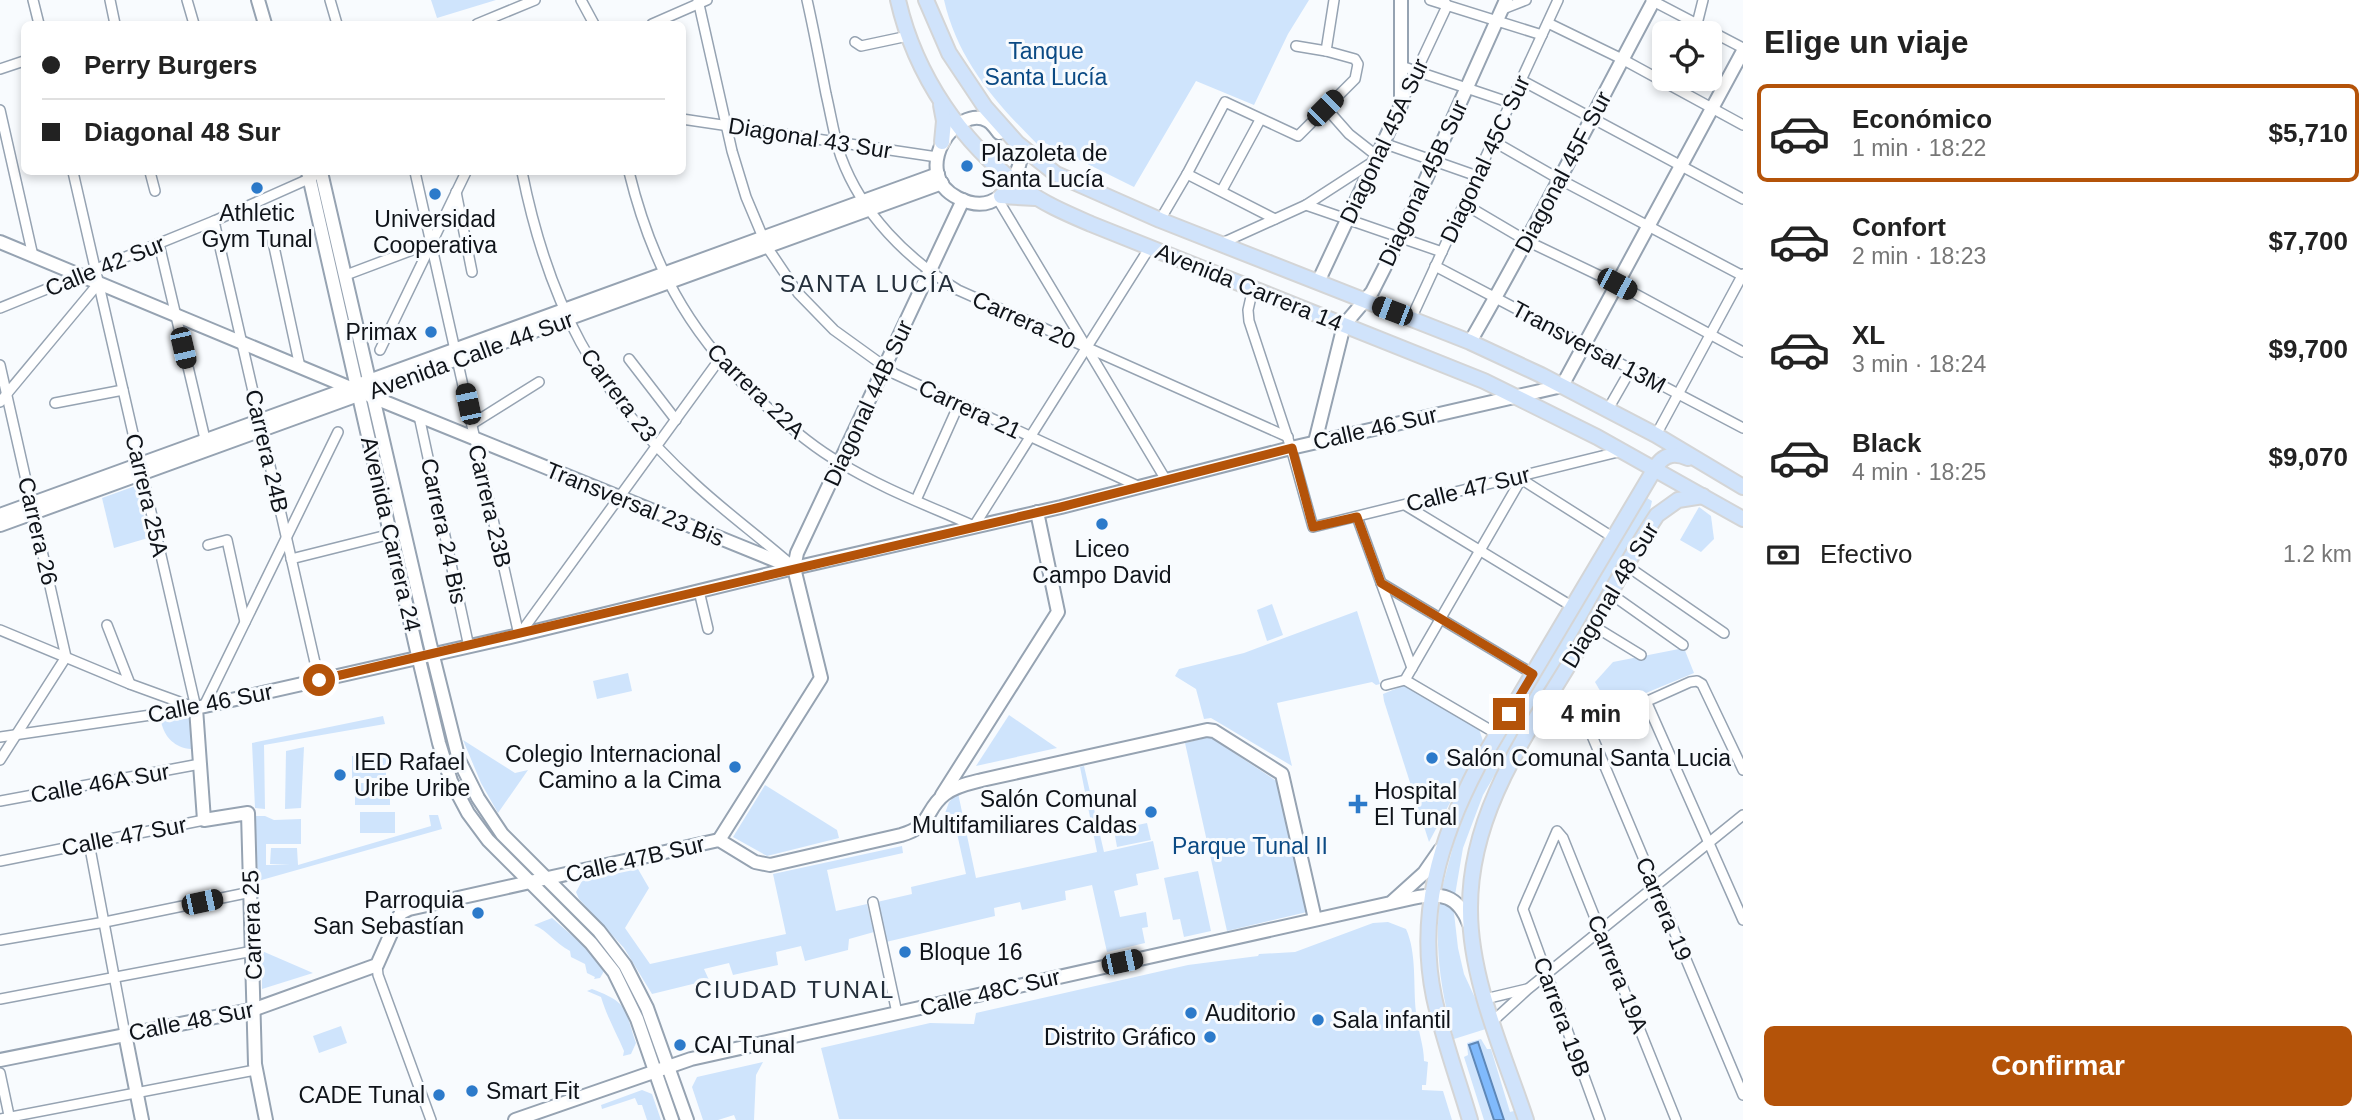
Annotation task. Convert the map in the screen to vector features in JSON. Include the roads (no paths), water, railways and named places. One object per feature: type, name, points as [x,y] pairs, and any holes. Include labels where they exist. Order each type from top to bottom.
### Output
[{"type":"main road","name":"Avenida Carrera 14","points":[[898,0],[908,36],[958,125],[994,164],[1040,199],[1073,217],[1436,361],[1517,397],[1656,469],[1743,519]]},
{"type":"main road","name":"Avenida Carrera 14","points":[[926,0],[939,35],[965,79],[993,117],[1023,152],[1056,174],[1160,220],[1470,342],[1562,386],[1741,482]]},
{"type":"main road","points":[[939,150],[944,121],[940,97]]},
{"type":"main road","points":[[999,197],[1040,199]]},
{"type":"main road","points":[[1628,454],[1642,477],[1642,493]]},
{"type":"main road","points":[[1656,469],[1667,456],[1681,455],[1741,482]]},
{"type":"main road","name":"Diagonal 48 Sur","points":[[1470,1120],[1434,996],[1429,943],[1431,894],[1444,841],[1463,794],[1497,734],[1656,469]]},
{"type":"main road","name":"Diagonal 48 Sur","points":[[1526,1120],[1477,971],[1469,910],[1480,834],[1490,803],[1509,766],[1650,525],[1663,509],[1678,500],[1704,496]]},
{"type":"street","points":[[33,0],[38,21]]},
{"type":"street","points":[[110,0],[114,21]]},
{"type":"street","points":[[187,0],[193,21]]},
{"type":"street","points":[[258,0],[264,21]]},
{"type":"street","points":[[267,0],[273,21]]},
{"type":"street","points":[[330,0],[336,21]]},
{"type":"street","points":[[483,21],[518,3],[535,0]]},
{"type":"street","points":[[580,0],[592,21]]},
{"type":"street","name":"Carrera 20","points":[[807,0],[836,142],[849,177],[866,206],[929,273],[958,290],[1290,443]]},
{"type":"street","points":[[1326,51],[1334,0]]},
{"type":"street","points":[[1401,0],[1401,105]]},
{"type":"street","points":[[1430,0],[1502,10],[1542,36]]},
{"type":"street","points":[[1502,10],[1526,0]]},
{"type":"street","name":"Diagonal 45C Sur","points":[[1411,319],[1558,0]]},
{"type":"street","points":[[1653,0],[1692,21]]},
{"type":"street","name":"Diagonal 45F Sur","points":[[1470,342],[1527,241],[1653,0]]},
{"type":"street","points":[[1698,21],[1703,0]]},
{"type":"street","points":[[658,21],[701,1]]},
{"type":"street","name":"Carrera 21","points":[[701,1],[743,187],[765,243],[798,293],[858,349],[884,368],[1140,487]]},
{"type":"street","name":"Diagonal 45A Sur","points":[[1318,282],[1446,3]]},
{"type":"street","name":"Diagonal 45B Sur","points":[[1315,442],[1344,325],[1374,287],[1400,237],[1502,10]]},
{"type":"street","points":[[1548,23],[1622,59],[1743,125]]},
{"type":"street","points":[[855,42],[861,46],[908,36]]},
{"type":"street","points":[[1562,386],[1743,50],[1722,38]]},
{"type":"street","points":[[1160,220],[1225,102],[1298,136],[1355,79],[1358,64],[1355,59],[1296,46]]},
{"type":"street","points":[[0,69],[21,62]]},
{"type":"street","points":[[1401,66],[1511,103]]},
{"type":"street","points":[[1521,80],[1743,199]]},
{"type":"street","points":[[1220,244],[1306,205],[1376,159],[1325,108]]},
{"type":"street","points":[[0,110],[33,256]]},
{"type":"street","name":"Diagonal 43 Sur","points":[[686,120],[836,142],[939,150]]},
{"type":"street","name":"Avenida Carrera 14","points":[[958,125],[969,120],[986,120],[1023,152]]},
{"type":"street","points":[[1222,190],[1260,120]]},
{"type":"street","points":[[958,125],[939,150],[940,178],[954,196],[963,200],[984,203],[999,197],[1013,181],[1023,152]]},
{"type":"street","points":[[1493,141],[1648,227],[1743,275],[1656,435]]},
{"type":"street","points":[[1383,143],[1477,176]]},
{"type":"street","points":[[1187,174],[1275,219]]},
{"type":"street","name":"Carrera 25A","points":[[74,175],[122,390],[200,707],[204,820]]},
{"type":"street","points":[[151,175],[155,191]]},
{"type":"street","name":"Calle 42 Sur","points":[[97,277],[159,244],[313,175]]},
{"type":"street","name":"Avenida Carrera 24","points":[[317,175],[364,390],[391,534],[442,753],[452,781],[479,829],[598,951],[614,972],[630,1002],[672,1120]]},
{"type":"street","name":"Avenida Carrera 24","points":[[318,175],[346,275],[364,390],[380,424],[456,750],[470,783],[502,834],[619,954],[647,1007],[687,1120]]},
{"type":"street","name":"Carrera 23B","points":[[416,175],[519,635]]},
{"type":"street","points":[[380,350],[464,175]]},
{"type":"street","name":"Carrera 23","points":[[523,175],[536,234],[566,315],[602,381],[657,446],[707,495],[794,568]]},
{"type":"street","name":"Carrera 22A","points":[[630,175],[643,225],[667,279],[690,319],[719,360],[784,422],[839,463],[974,526]]},
{"type":"street","name":"Avenida Calle 44 Sur","points":[[0,525],[33,508],[364,390],[940,178]]},
{"type":"street","points":[[456,191],[472,272]]},
{"type":"street","points":[[999,197],[1166,480]]},
{"type":"street","name":"Diagonal 44B Sur","points":[[794,568],[799,546],[963,200]]},
{"type":"street","points":[[1464,204],[1527,241],[1617,284],[1743,352]]},
{"type":"street","points":[[1306,205],[1442,252]]},
{"type":"street","name":"Carrera 24B","points":[[214,221],[319,680]]},
{"type":"street","points":[[272,242],[300,367]]},
{"type":"street","name":"Transversal 23 Bis","points":[[0,243],[80,277],[97,277],[176,316],[364,390],[402,409],[794,568]]},
{"type":"street","points":[[346,275],[431,243]]},
{"type":"street","points":[[159,244],[206,445]]},
{"type":"street","points":[[974,526],[1150,247]]},
{"type":"street","name":"Transversal 13M","points":[[1435,266],[1742,426]]},
{"type":"street","name":"Calle 42 Sur","points":[[0,308],[80,277]]},
{"type":"street","points":[[0,402],[97,277]]},
{"type":"street","points":[[1253,288],[1248,310],[1249,321],[1290,443]]},
{"type":"street","points":[[629,359],[676,420]]},
{"type":"street","points":[[519,635],[719,360]]},
{"type":"street","name":"Carrera 26","points":[[0,365],[66,657]]},
{"type":"street","points":[[1611,404],[1631,369]]},
{"type":"street","points":[[472,424],[539,382]]},
{"type":"street","name":"Calle 46 Sur","points":[[0,737],[200,707],[469,647],[1140,487],[1290,443],[1315,442],[1562,386]]},
{"type":"street","points":[[55,403],[122,390]]},
{"type":"street","points":[[916,500],[959,404]]},
{"type":"street","points":[[380,424],[387,414],[402,409]]},
{"type":"street","name":"Carrera 24 Bis","points":[[419,416],[469,647]]},
{"type":"street","points":[[0,630],[130,684],[200,707],[338,432]]},
{"type":"street","name":"Calle 47 Sur","points":[[1290,443],[1313,527],[1628,454]]},
{"type":"street","points":[[1386,685],[1405,680],[1522,477],[1614,538]]},
{"type":"street","points":[[1405,505],[1573,607]]},
{"type":"street","name":"Avenida Calle 44 Sur","points":[[0,515],[33,508]]},
{"type":"street","points":[[940,799],[1056,616],[1058,607],[1037,512]]},
{"type":"street","points":[[1357,517],[1412,668]]},
{"type":"street","points":[[291,559],[391,534]]},
{"type":"street","points":[[208,545],[227,540],[245,622]]},
{"type":"street","points":[[1627,566],[1724,633]]},
{"type":"street","points":[[719,840],[821,678],[794,568]]},
{"type":"street","points":[[1381,583],[1533,674]]},
{"type":"street","points":[[699,591],[708,629]]},
{"type":"street","points":[[1611,594],[1683,645]]},
{"type":"street","points":[[107,625],[130,684]]},
{"type":"street","points":[[1592,625],[1641,655]]},
{"type":"street","points":[[0,760],[66,657]]},
{"type":"street","points":[[1405,680],[1497,734]]},
{"type":"street","points":[[1743,770],[1702,684],[1698,681],[1646,701],[1743,920]]},
{"type":"street","name":"Carrera 19","points":[[1646,701],[1594,724],[1590,735],[1743,1095]]},
{"type":"street","name":"Calle 47B Sur","points":[[377,965],[401,913],[412,908],[719,840],[755,862],[770,864],[913,832],[923,824],[940,799],[951,790],[982,780],[1199,731],[1214,731],[1278,770],[1284,778],[1315,919]]},
{"type":"street","name":"Calle 46A Sur","points":[[0,801],[200,764]]},
{"type":"street","points":[[961,765],[969,778],[982,780]]},
{"type":"street","name":"Calle 47 Sur","points":[[0,861],[248,813]]},
{"type":"street","name":"Carrera 25","points":[[248,813],[255,1070],[266,1120]]},
{"type":"street","points":[[1493,1021],[1528,989],[1743,815]]},
{"type":"street","name":"Carrera 19A","points":[[1524,914],[1523,905],[1557,831],[1563,838],[1601,930],[1676,1120]]},
{"type":"street","points":[[1391,902],[1424,873],[1444,841]]},
{"type":"street","points":[[89,843],[142,1120]]},
{"type":"street","points":[[490,891],[506,877],[508,869],[505,857]]},
{"type":"street","points":[[0,940],[251,892]]},
{"type":"street","points":[[1431,894],[1443,896],[1457,904],[1464,912],[1471,932]]},
{"type":"street","name":"Calle 48C Sur","points":[[515,1120],[699,1058],[1431,894]]},
{"type":"street","points":[[873,902],[897,1013]]},
{"type":"street","name":"Carrera 19B","points":[[1524,914],[1600,1120]]},
{"type":"street","points":[[0,999],[253,951]]},
{"type":"street","points":[[377,965],[378,975],[431,1120]]},
{"type":"street","name":"Calle 48 Sur","points":[[0,1060],[255,1009],[377,965]]},
{"type":"street","points":[[1485,999],[1528,989]]},
{"type":"street","points":[[0,1073],[6,1119],[255,1070]]},
{"type":"water","points":[[1478,1042],[1504,1120],[1494,1120],[1469,1045]]},
{"type":"place","name":"Plazoleta de Santa Lucía","points":[[967,166]]},
{"type":"place","name":"Athletic Gym Tunal","points":[[257,188]]},
{"type":"place","name":"Universidad Cooperativa","points":[[435,194]]},
{"type":"place","name":"Primax","points":[[431,332]]},
{"type":"place","name":"Liceo Campo David","points":[[1102,524]]},
{"type":"place","name":"Salón Comunal Santa Lucia","points":[[1432,758]]},
{"type":"place","name":"Colegio Internacional Camino a la Cima","points":[[735,767]]},
{"type":"place","name":"IED Rafael Uribe Uribe","points":[[340,775]]},
{"type":"place","name":"Hospital El Tunal","points":[[1358,804]]},
{"type":"place","name":"Salón Comunal Multifamiliares Caldas","points":[[1151,812]]},
{"type":"place","name":"Parroquia San Sebastían","points":[[478,913]]},
{"type":"place","name":"Bloque 16","points":[[905,952]]},
{"type":"place","name":"Auditorio","points":[[1191,1013]]},
{"type":"place","name":"Sala infantil","points":[[1318,1020]]},
{"type":"place","name":"Distrito Gráfico","points":[[1210,1037]]},
{"type":"place","name":"CAI Tunal","points":[[680,1045]]},
{"type":"place","name":"Smart Fit","points":[[472,1091]]},
{"type":"place","name":"CADE Tunal","points":[[439,1095]]},
{"type":"district","name":"SANTA LUCÍA","points":[[868,283]]},
{"type":"district","name":"CIUDAD TUNAL","points":[[795,989]]},
{"type":"park label","name":"Tanque Santa Lucía","points":[[1046,64]]},
{"type":"park label","name":"Parque Tunal II","points":[[1250,846]]}]
